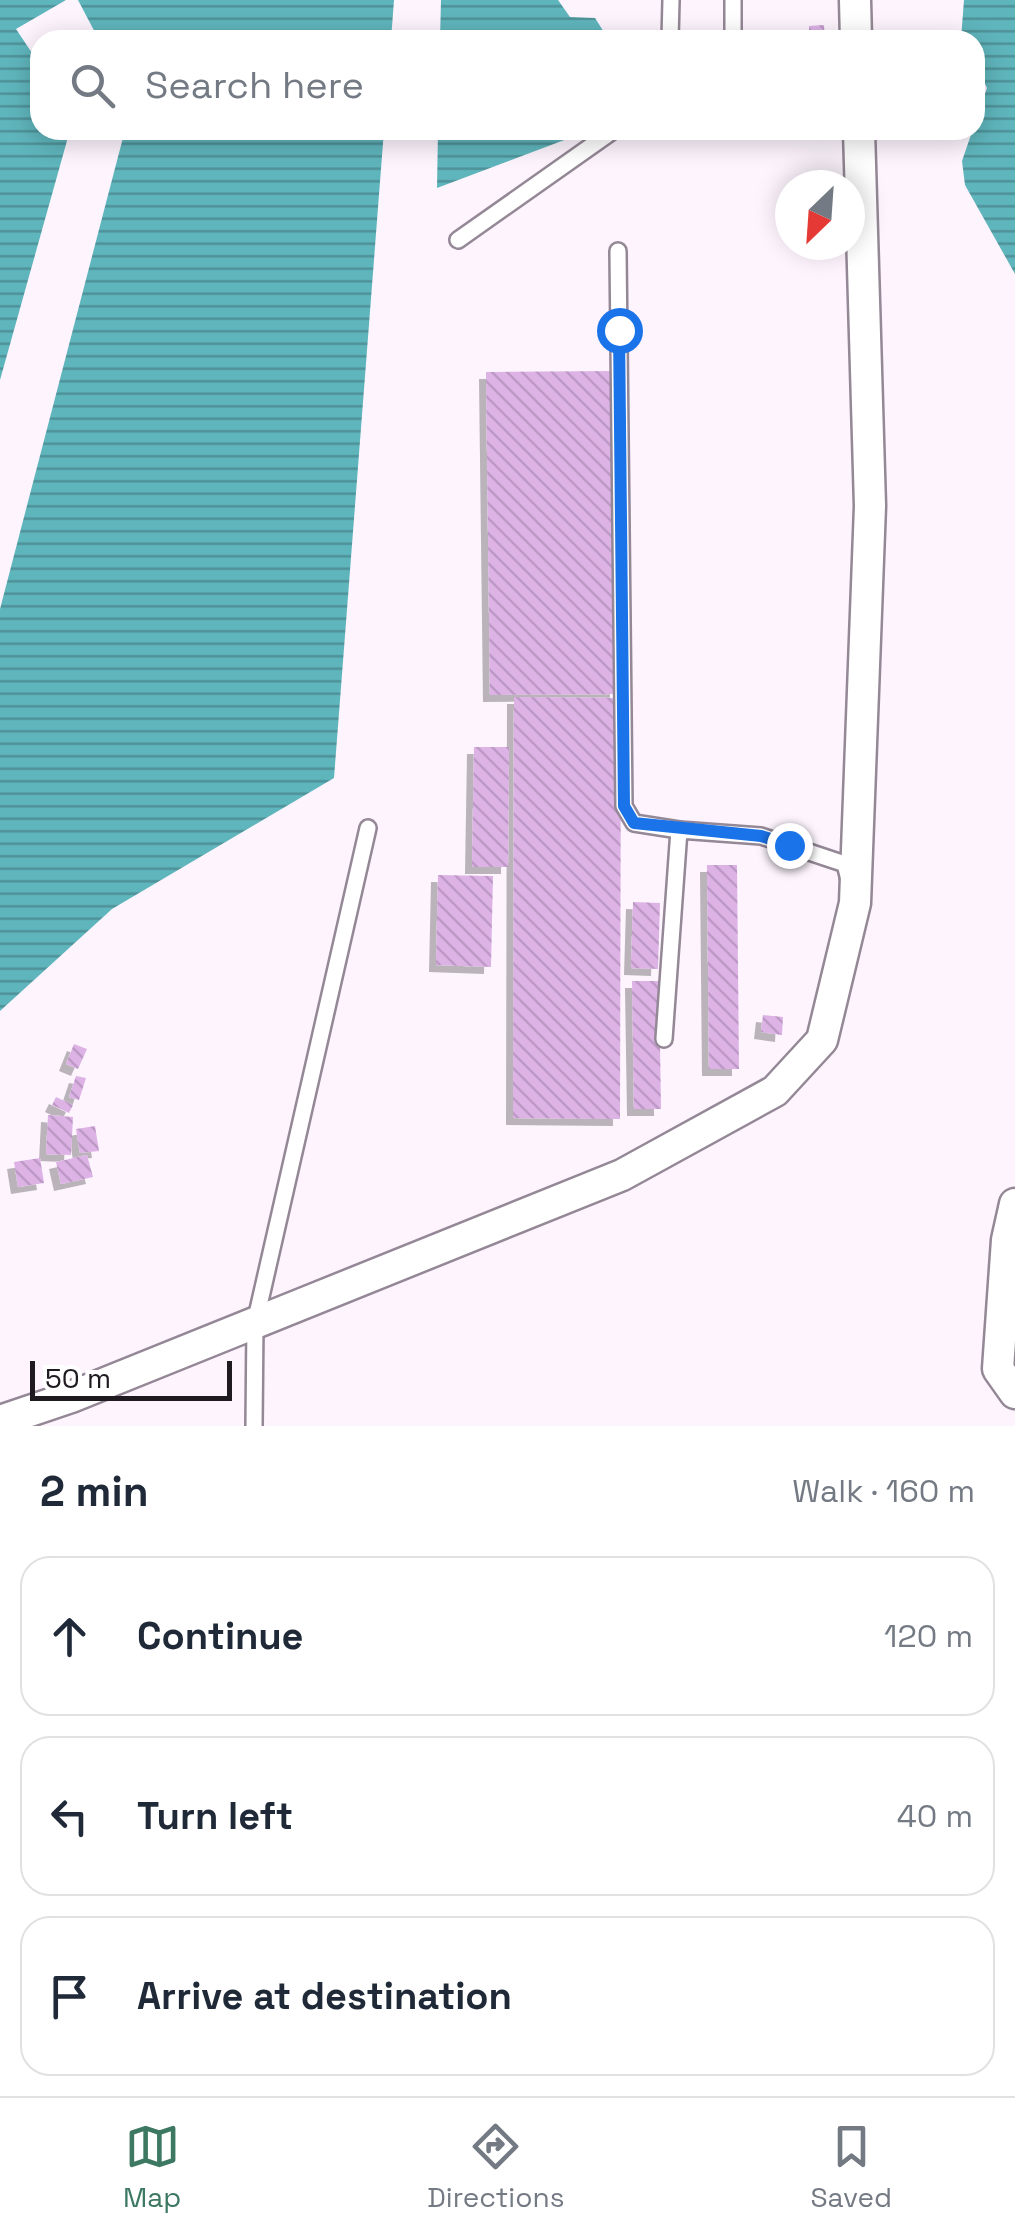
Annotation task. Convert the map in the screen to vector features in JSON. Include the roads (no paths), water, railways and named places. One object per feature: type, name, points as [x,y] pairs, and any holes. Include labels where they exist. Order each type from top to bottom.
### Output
[{"type":"street","points":[[855,0],[856,30]]},
{"type":"street","points":[[0,1421],[622,1175],[775,1091],[822,1040],[855,903],[870,506],[859,140]]},
{"type":"street","points":[[1015,1204],[1007,1240],[998,1369],[1015,1393]]},
{"type":"lane","points":[[670,0],[670,30]]},
{"type":"lane","points":[[732,30],[734,0]]},
{"type":"lane","points":[[458,240],[600,140]]},
{"type":"lane","points":[[618,251],[624,806],[634,823],[761,836],[844,864],[855,903]]},
{"type":"lane","points":[[254,1426],[255,1323],[368,828]]},
{"type":"lane","points":[[664,1039],[679,830]]},
{"type":"water","points":[[0,0],[66,0],[16,29],[30,50],[30,140],[67,140],[0,380]]},
{"type":"water","points":[[78,0],[394,0],[392,30],[94,30]]},
{"type":"water","points":[[441,0],[558,0],[570,17],[595,18],[603,30],[440,30]]},
{"type":"water","points":[[964,0],[1015,0],[1015,274],[965,185],[962,161],[969,140],[985,140],[987,88],[985,30],[962,30]]},
{"type":"water","points":[[122,140],[383,140],[334,778],[112,909],[0,1011],[0,609]]},
{"type":"water","points":[[438,140],[564,140],[437,188]]}]
